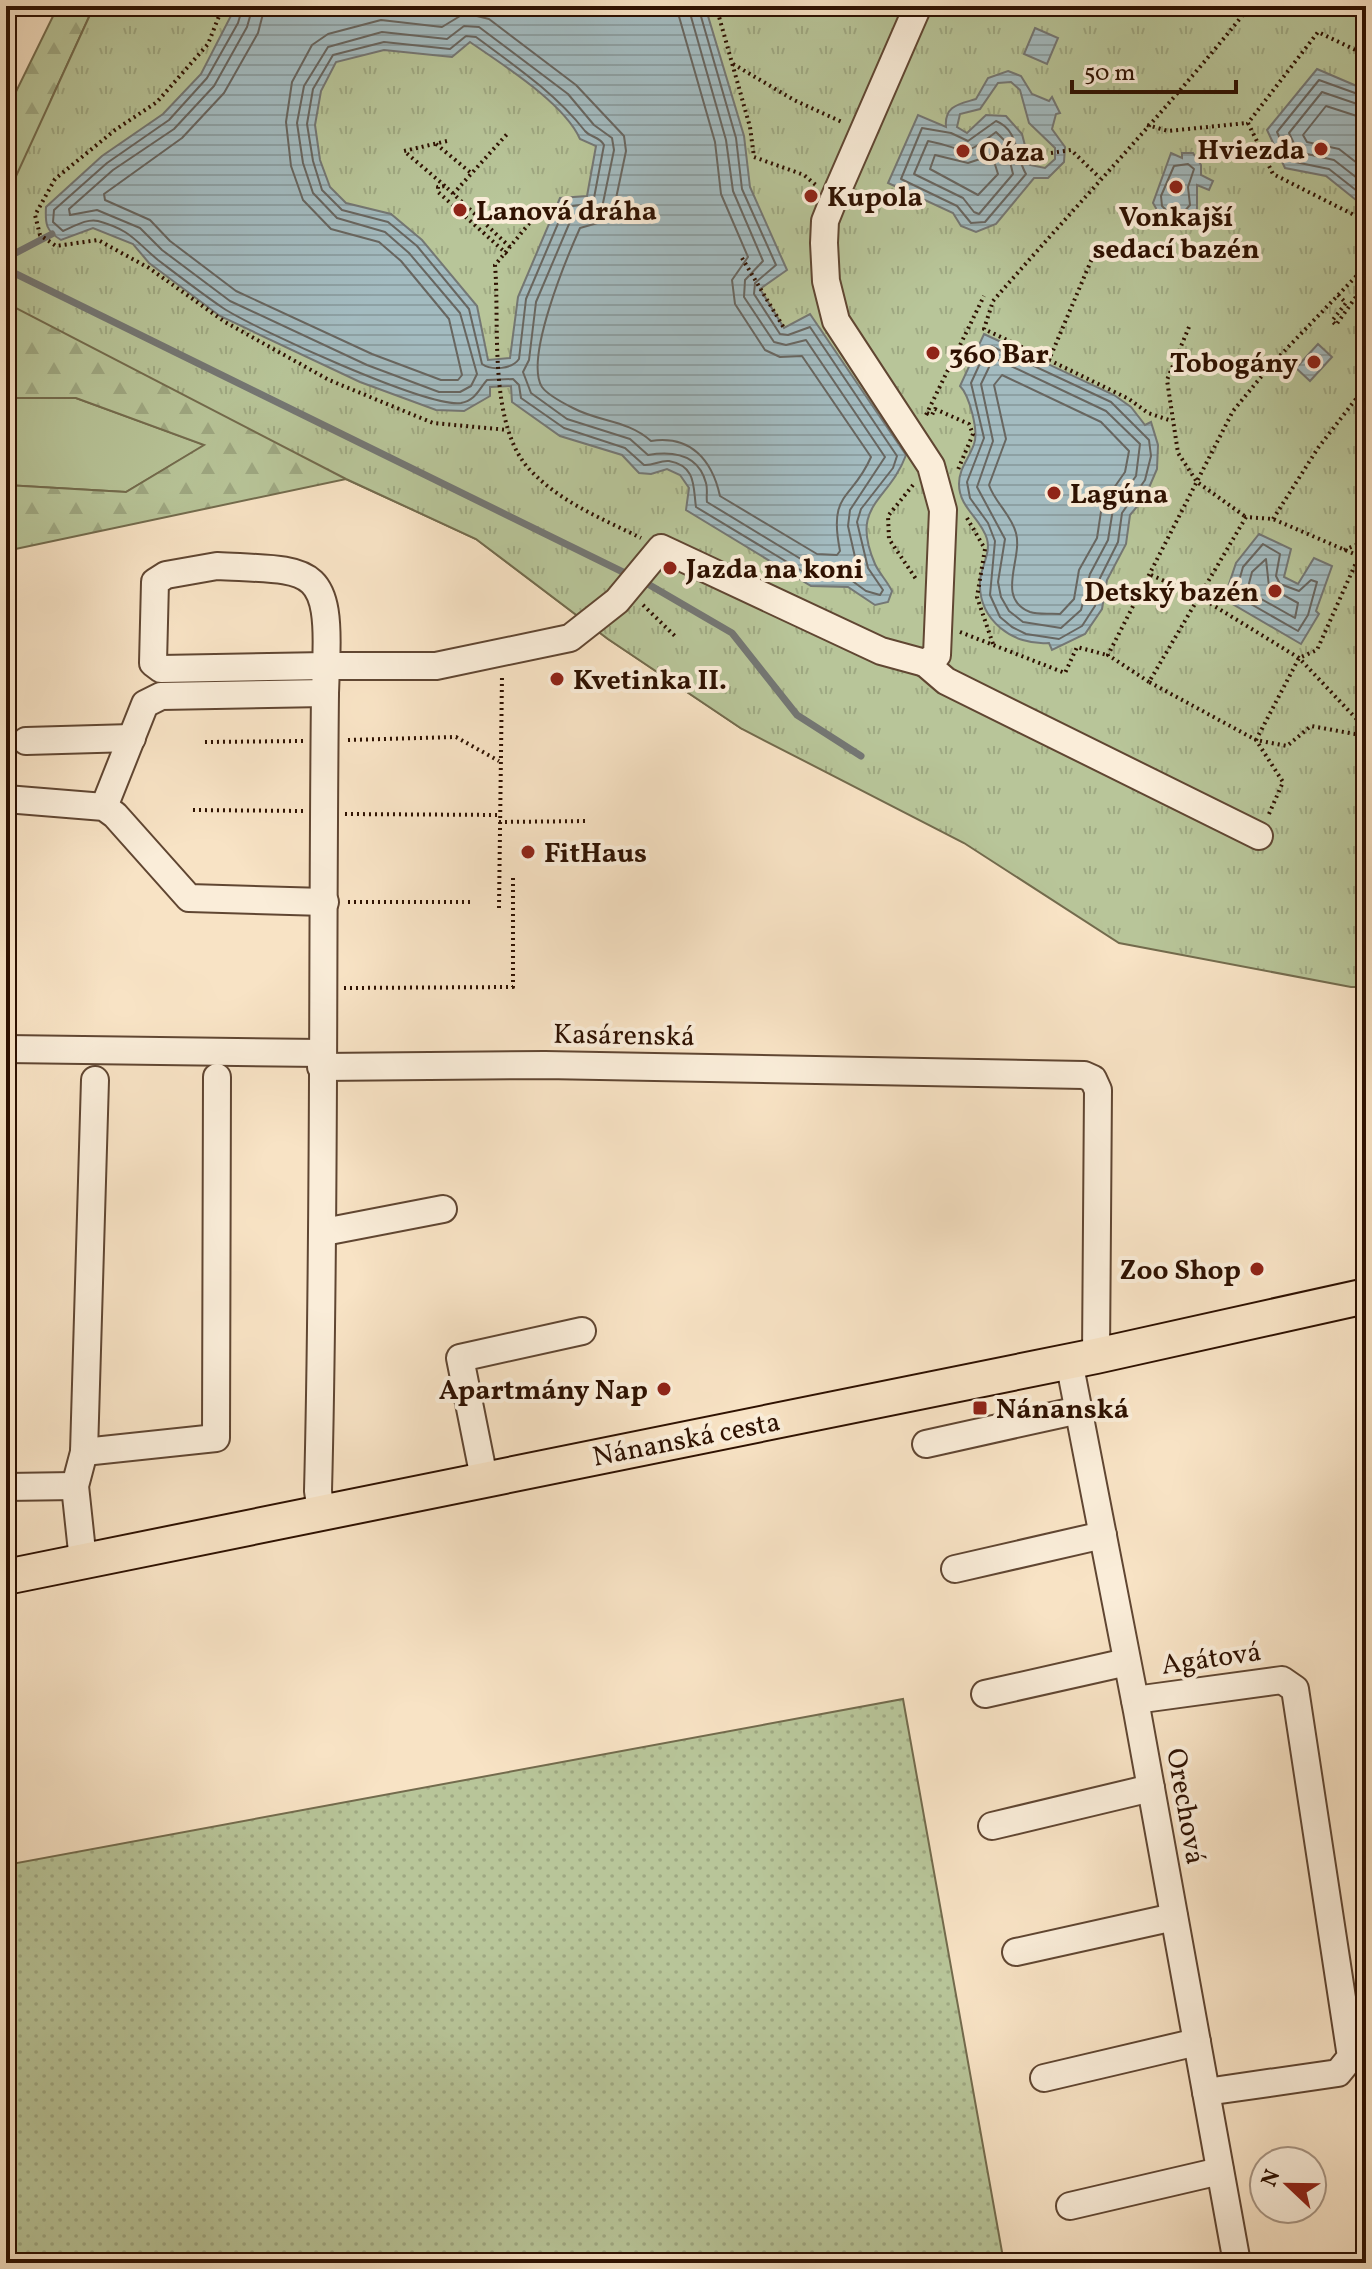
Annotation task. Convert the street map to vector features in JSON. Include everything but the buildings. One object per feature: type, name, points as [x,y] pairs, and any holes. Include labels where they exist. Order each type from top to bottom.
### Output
[{"type":"main road","name":"Nánanská cesta","points":[[6,1577],[1083,1359],[1366,1296]]},
{"type":"street","points":[[918,6],[825,221],[824,243],[826,281],[836,321],[931,466],[943,510],[937,655],[925,663]]},
{"type":"street","points":[[321,1512],[318,1491],[324,1232],[321,1060],[325,693],[326,666],[328,618],[320,587],[308,576],[286,570],[217,566],[176,573],[155,582],[151,645],[153,663],[161,669],[326,666],[436,666],[570,638],[627,589],[661,548],[881,651],[925,663],[946,681],[1259,836]]},
{"type":"street","points":[[104,807],[145,704],[161,696],[325,693]]},
{"type":"street","points":[[26,741],[132,738]]},
{"type":"street","points":[[6,799],[104,807],[189,898],[325,902]]},
{"type":"street","name":"Kasárenská","points":[[6,1049],[321,1060],[1084,1075],[1093,1079],[1098,1090],[1083,1359]]},
{"type":"street","points":[[84,1452],[216,1438],[217,1077]]},
{"type":"street","points":[[83,1561],[75,1486],[84,1452],[95,1080]]},
{"type":"street","points":[[324,1232],[443,1209]]},
{"type":"street","points":[[484,1478],[460,1358],[582,1331]]},
{"type":"street","name":"Orechová","points":[[1083,1359],[1079,1410],[1237,2263]]},
{"type":"street","points":[[926,1444],[1079,1410]]},
{"type":"street","points":[[6,1487],[75,1486]]},
{"type":"street","points":[[955,1569],[1103,1535]]},
{"type":"street","points":[[985,1694],[1127,1662]]},
{"type":"street","name":"Agátová","points":[[1135,1700],[1282,1680],[1295,1689],[1351,2057],[1338,2073],[1206,2092]]},
{"type":"street","points":[[992,1826],[1151,1788]]},
{"type":"street","points":[[1016,1952],[1174,1917]]},
{"type":"street","points":[[1044,2078],[1197,2042]]},
{"type":"street","points":[[1070,2206],[1220,2171]]},
{"type":"path","points":[[223,6],[208,44],[157,102],[115,130],[55,179],[35,215],[40,235],[56,246],[98,240],[149,268],[225,322],[329,380],[433,423],[508,430]]},
{"type":"path","points":[[716,6],[750,127],[754,157],[804,175],[833,201]]},
{"type":"path","points":[[1173,421],[1148,413],[1129,399],[984,329],[993,301],[1147,125],[1189,83],[1250,6]]},
{"type":"path","points":[[1147,125],[1168,131],[1248,123],[1318,32],[1366,55]]},
{"type":"path","points":[[731,63],[794,100],[863,131]]},
{"type":"path","points":[[1248,123],[1273,174],[1366,221]]},
{"type":"path","points":[[453,194],[508,133]]},
{"type":"path","points":[[447,141],[404,151],[511,248]]},
{"type":"path","points":[[436,144],[471,174]]},
{"type":"path","points":[[1051,153],[1071,150],[1100,178]]},
{"type":"path","points":[[445,186],[438,187],[438,192],[507,254]]},
{"type":"path","points":[[537,214],[495,265],[500,388],[508,430],[530,471],[573,504],[661,548]]},
{"type":"path","points":[[1049,360],[1096,249]]},
{"type":"path","points":[[742,258],[784,328]]},
{"type":"path","points":[[1108,655],[1233,411],[1270,366],[1366,266]]},
{"type":"path","points":[[1338,295],[1346,303],[1332,321],[1336,325],[1365,284]]},
{"type":"path","points":[[928,412],[984,296]]},
{"type":"path","points":[[1189,327],[1167,380],[1178,453],[1197,482],[1246,517],[1273,519],[1366,560]]},
{"type":"path","points":[[1273,519],[1318,448],[1366,386]]},
{"type":"path","points":[[931,466],[895,503],[888,516],[889,539],[940,617],[1065,673],[1077,647],[1108,655],[1149,682],[1256,740],[1287,746],[1311,726],[1366,736]]},
{"type":"path","points":[[1149,682],[1246,517]]},
{"type":"path","points":[[1344,550],[1366,541]]},
{"type":"path","points":[[1256,740],[1299,658],[1317,650],[1359,556]]},
{"type":"path","points":[[1151,575],[1198,596],[1299,658],[1366,729]]},
{"type":"path","points":[[627,589],[677,638]]},
{"type":"path","points":[[499,908],[503,653]]},
{"type":"path","points":[[205,742],[456,737],[499,761]]},
{"type":"path","points":[[1256,740],[1283,782],[1259,836]]},
{"type":"path","points":[[193,810],[499,815]]},
{"type":"path","points":[[499,822],[589,821]]},
{"type":"path","points":[[323,988],[513,987],[513,874]]},
{"type":"path","points":[[325,902],[470,902]]},
{"type":"green space","points":[[58,6],[94,6],[51,100],[358,405],[742,729],[608,639],[476,539],[346,479],[6,551],[6,485],[126,492],[204,445],[76,398],[6,398],[6,112]]},
{"type":"green space","points":[[94,6],[1366,6],[1366,987],[1351,987],[1119,943],[964,843],[742,729],[608,639],[476,539],[346,479],[6,303],[6,198]]},
{"type":"green space","points":[[6,398],[76,398],[205,445],[126,492],[6,485]]},
{"type":"green space","points":[[903,1699],[1004,2263],[6,2263],[6,1865]]},
{"type":"water","points":[[236,6],[705,6],[744,136],[750,187],[787,270],[760,289],[784,328],[810,314],[906,455],[899,471],[874,505],[866,528],[875,564],[892,591],[888,602],[875,605],[848,587],[811,586],[686,510],[689,488],[680,475],[667,469],[651,474],[639,473],[622,455],[560,436],[512,402],[511,386],[490,387],[490,396],[464,411],[436,410],[360,382],[220,316],[149,263],[133,244],[93,228],[61,240],[52,233],[46,223],[46,207],[102,156],[163,114],[201,74]],"holes":[[[470,42],[547,99],[572,125],[580,139],[596,146],[587,196],[560,198],[518,297],[510,358],[488,360],[477,306],[422,240],[391,214],[346,203],[330,187],[320,160],[315,125],[321,91],[336,62],[384,50],[452,57]]]},
{"type":"water","points":[[1035,28],[1058,38],[1047,64],[1024,54]]},
{"type":"water","name":"Hviezda","points":[[1317,69],[1366,90],[1366,208],[1326,176],[1285,168],[1267,130]]},
{"type":"water","name":"Oáza","points":[[1008,71],[1021,76],[1032,94],[1049,101],[1052,97],[1060,113],[1056,114],[1052,129],[1065,147],[1064,162],[1048,178],[1034,178],[996,224],[976,232],[961,226],[953,213],[888,183],[918,115],[946,127],[950,110],[976,99],[988,78]],"holes":[[[1011,82],[1020,90],[1029,123],[1055,148],[1055,159],[1045,168],[1030,165],[1022,134],[1006,116],[986,115],[967,133],[957,127],[960,114],[980,109],[998,83]]]},
{"type":"water","name":"Vonkajší sedací bazén","points":[[1171,153],[1182,158],[1182,153],[1193,153],[1201,165],[1201,175],[1213,181],[1209,190],[1197,185],[1197,209],[1179,223],[1162,219],[1153,203]]},
{"type":"water","name":"Lagúna","points":[[984,334],[1114,395],[1131,407],[1145,425],[1151,422],[1158,445],[1157,469],[1145,497],[1130,515],[1126,544],[1107,580],[1102,609],[1085,634],[1052,650],[1049,643],[1023,640],[1000,628],[991,619],[981,595],[980,581],[988,544],[960,492],[961,473],[972,449],[975,431],[967,397],[960,386]]},
{"type":"water","name":"Tobogány","points":[[1318,344],[1332,357],[1310,381],[1296,368]]},
{"type":"water","name":"Detský bazén","points":[[1259,534],[1291,549],[1284,577],[1298,584],[1314,558],[1332,566],[1316,611],[1319,614],[1301,644],[1224,599],[1236,563]]},
{"type":"waterway","points":[[6,258],[52,234]]},
{"type":"waterway","points":[[6,269],[629,575]]},
{"type":"waterway","points":[[641,580],[732,633],[797,715],[861,756]]},
{"type":"place","name":"Hviezda","points":[[1321,149]]},
{"type":"place","name":"Oáza","points":[[963,151]]},
{"type":"place","name":"Vonkajší sedací bazén","points":[[1176,187]]},
{"type":"place","name":"Kupola","points":[[811,196]]},
{"type":"place","name":"Lanová dráha","points":[[460,210]]},
{"type":"place","name":"360 Bar","points":[[933,353]]},
{"type":"place","name":"Tobogány","points":[[1314,362]]},
{"type":"place","name":"Lagúna","points":[[1054,493]]},
{"type":"place","name":"Jazda na koni","points":[[670,568]]},
{"type":"place","name":"Detský bazén","points":[[1275,591]]},
{"type":"place","name":"Kvetinka II.","points":[[557,679]]},
{"type":"place","name":"FitHaus","points":[[528,852]]},
{"type":"place","name":"Zoo Shop","points":[[1257,1269]]},
{"type":"place","name":"Apartmány Nap","points":[[664,1389]]},
{"type":"place","name":"Nánanská","points":[[980,1408]]}]
